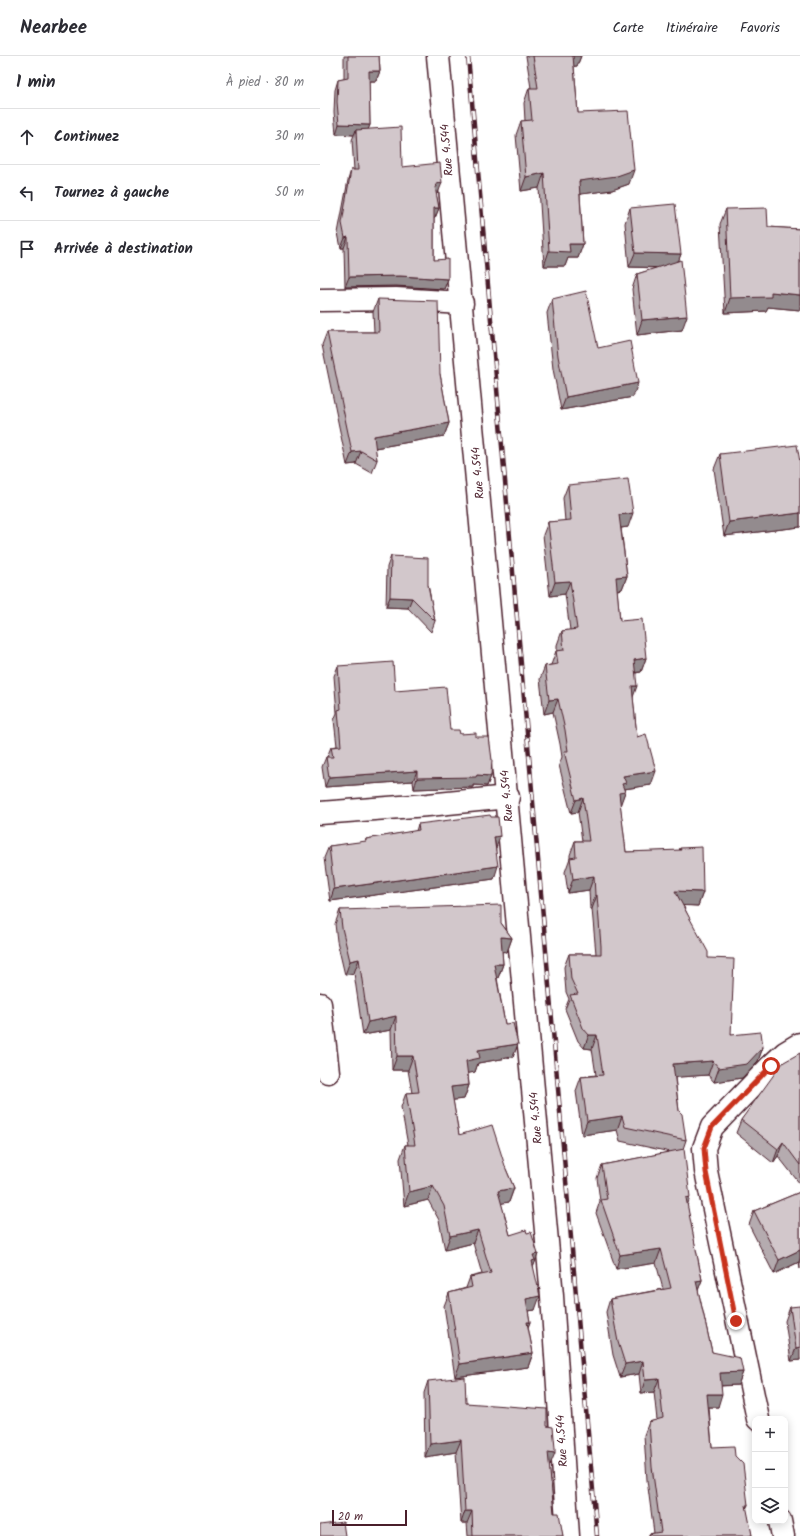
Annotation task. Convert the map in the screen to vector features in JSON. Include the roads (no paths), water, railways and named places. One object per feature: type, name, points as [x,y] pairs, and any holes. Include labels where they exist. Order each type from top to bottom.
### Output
[{"type":"street","name":"Rue 4.544","points":[[438,56],[508,797],[552,1296],[568,1536]]},
{"type":"street","points":[[320,300],[396,300],[462,303]]},
{"type":"street","points":[[320,813],[508,797]]},
{"type":"street","points":[[320,1004],[328,1072]]},
{"type":"street","points":[[757,1416],[706,1172],[704,1148],[712,1127],[771,1066],[785,1053],[800,1044]]},
{"type":"street","points":[[781,1524],[783,1536]]},
{"type":"railway","points":[[468,56],[597,1536]]}]
